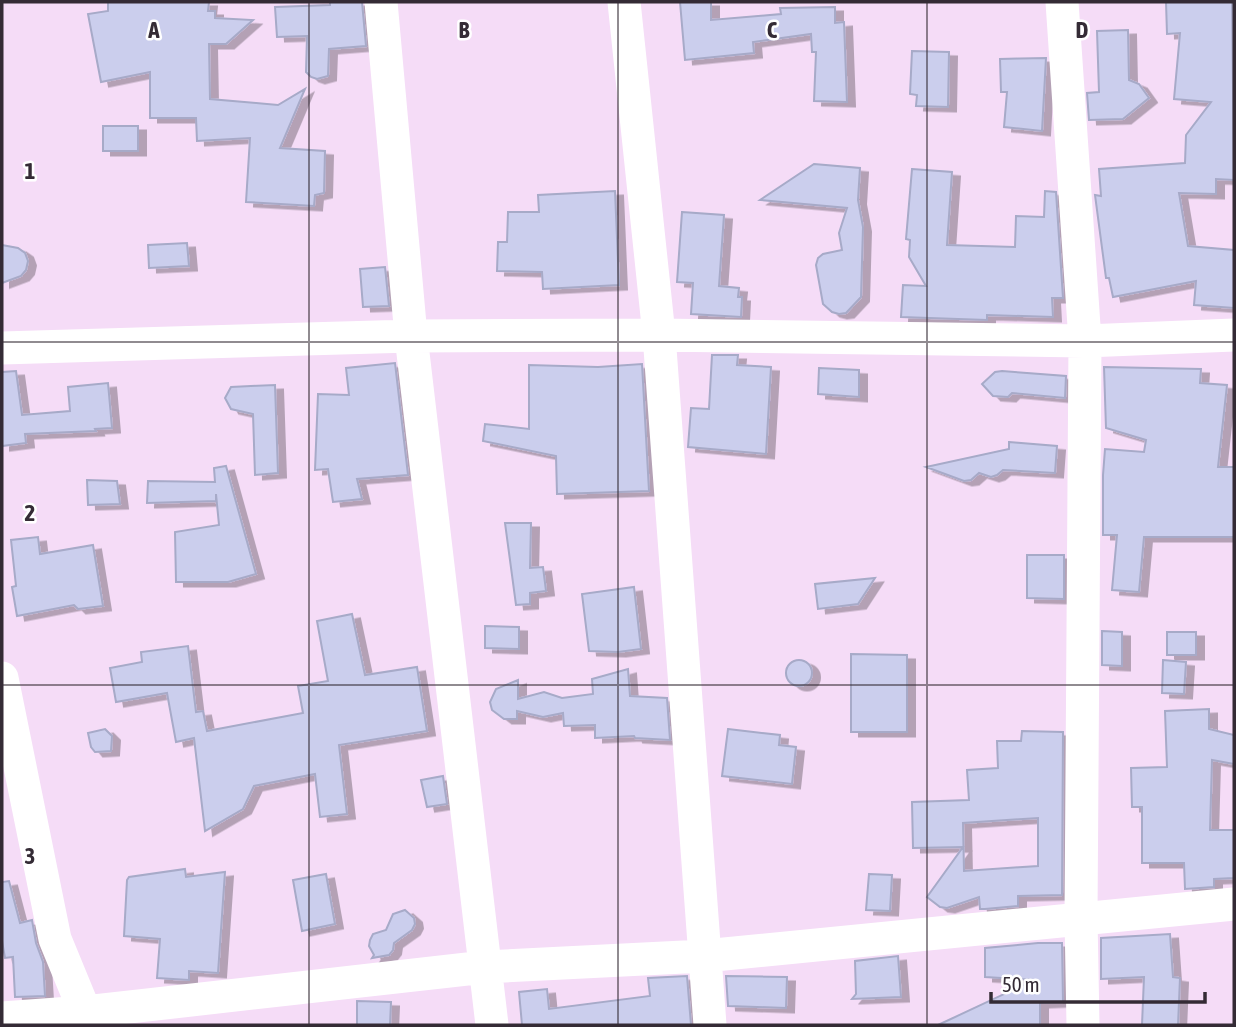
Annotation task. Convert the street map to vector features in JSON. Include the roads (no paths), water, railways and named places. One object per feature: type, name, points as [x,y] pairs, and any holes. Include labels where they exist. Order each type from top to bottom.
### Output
[{"type":"street","points":[[382,2],[411,335],[492,1025]]},
{"type":"street","points":[[624,2],[660,335],[710,1025]]},
{"type":"street","points":[[1062,2],[1084,341],[1081,918],[1083,1025]]},
{"type":"street","points":[[2,348],[411,335],[660,335],[1084,341],[1234,335]]},
{"type":"street","points":[[2,678],[55,939],[86,1019]]},
{"type":"street","points":[[2,1018],[86,1019],[485,967],[704,956],[1234,904]]}]
